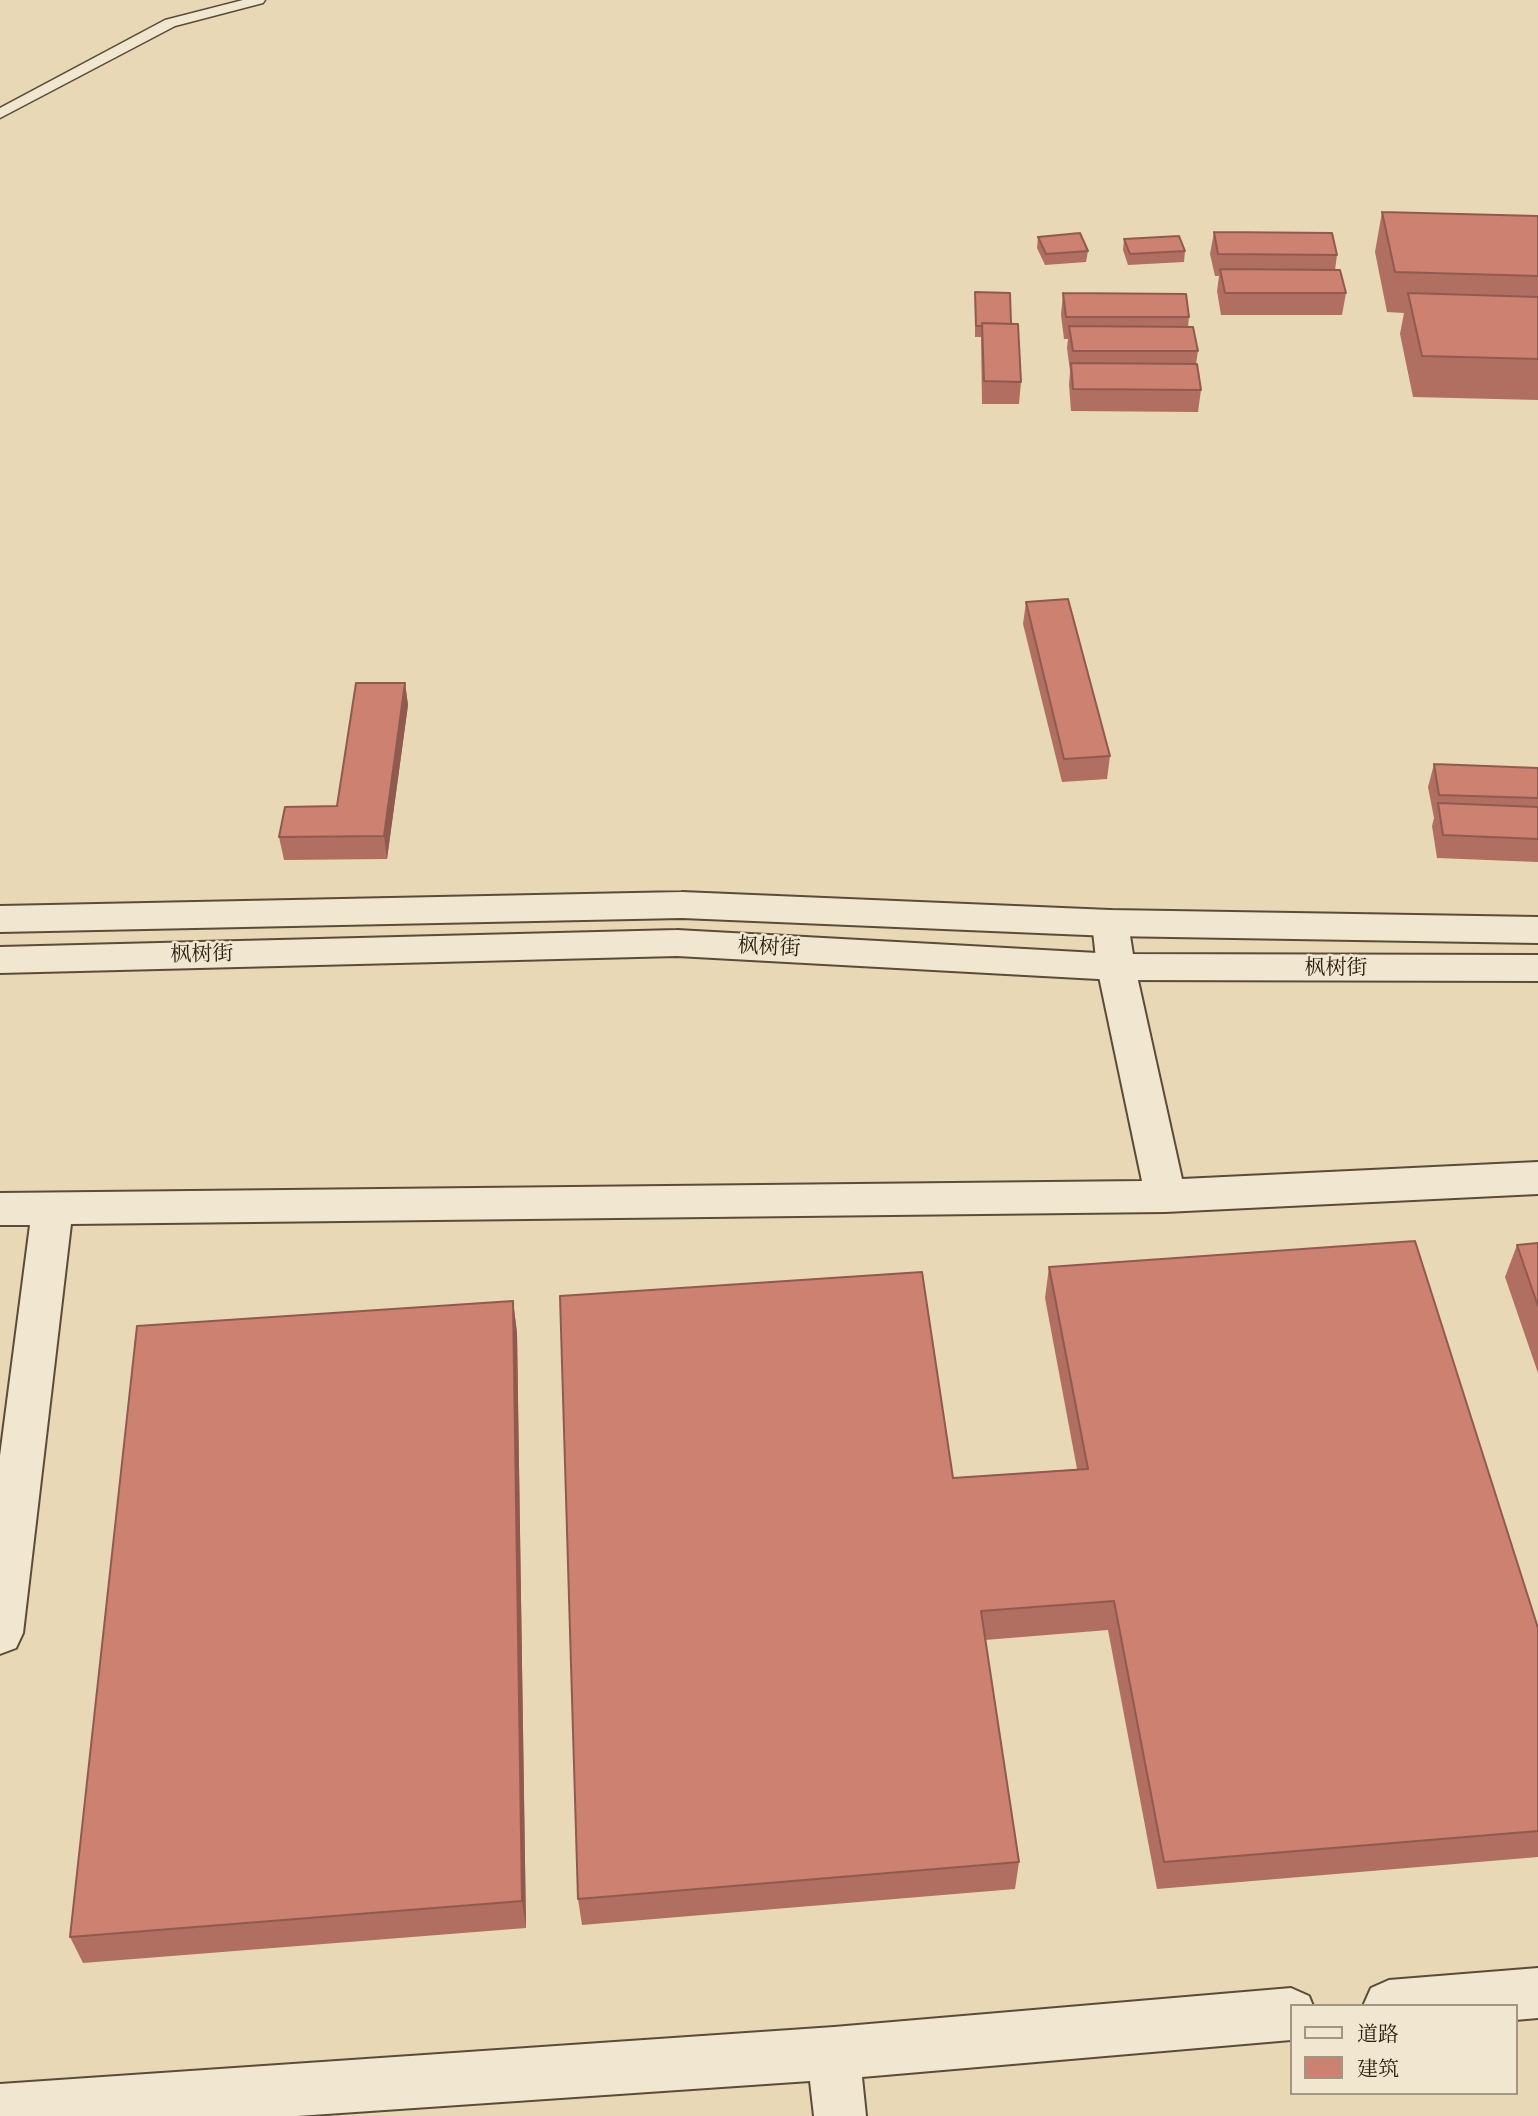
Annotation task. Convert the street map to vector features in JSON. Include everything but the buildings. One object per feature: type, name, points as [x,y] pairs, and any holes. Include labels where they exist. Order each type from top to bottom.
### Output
[{"type":"street","name":"枫树街","points":[[0,919],[682,905],[1110,923],[1538,930]]},
{"type":"street","points":[[1110,923],[1116,967],[1165,1196]]},
{"type":"street","name":"枫树街","points":[[0,960],[677,943],[1116,967],[1538,968]]},
{"type":"street","points":[[0,1209],[1165,1196],[1538,1178]]},
{"type":"street","points":[[0,1633],[53,1207]]},
{"type":"street","points":[[1412,2004],[1538,1993]]},
{"type":"street","points":[[0,2110],[834,2053],[1290,2014]]},
{"type":"street","points":[[834,2053],[840,2116]]},
{"type":"lane","points":[[0,114],[170,23],[258,0]]}]
